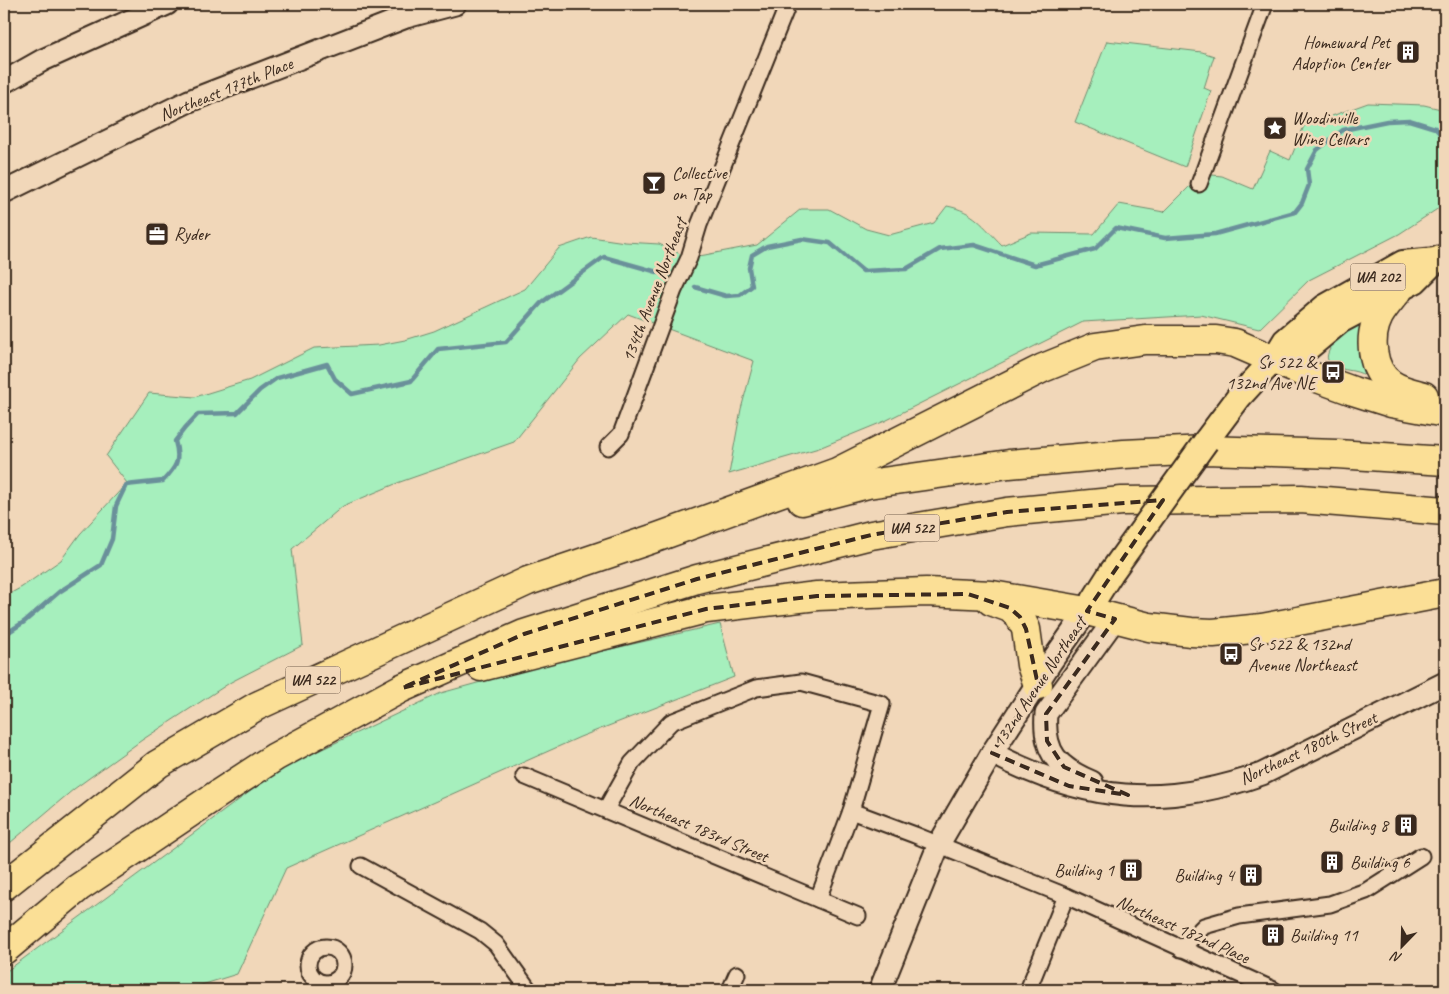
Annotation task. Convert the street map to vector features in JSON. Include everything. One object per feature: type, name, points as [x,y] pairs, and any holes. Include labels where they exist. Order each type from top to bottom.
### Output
[{"type":"highway","points":[[1398,291],[1380,314],[1376,323],[1373,340],[1376,362],[1385,379],[1397,387],[1445,401]]},
{"type":"highway","points":[[658,537],[836,472],[1043,368],[1095,347],[1145,340],[1216,340],[1235,343],[1309,374],[1377,399],[1445,413]]},
{"type":"highway","name":"WA 522","points":[[4,886],[158,764],[257,706],[528,581],[658,537],[868,484],[1009,464],[1124,454],[1205,450],[1337,454],[1445,461]]},
{"type":"highway","name":"WA 522","points":[[4,950],[78,888],[226,789],[275,757],[402,688],[524,634],[696,579],[871,535],[1007,512],[1122,501],[1301,499],[1445,510]]},
{"type":"highway","points":[[402,688],[706,609],[817,596],[926,592],[992,595],[1087,610],[1149,627],[1184,632],[1237,631],[1262,628],[1445,593]]},
{"type":"highway","points":[[968,594],[1010,608],[1020,617],[1026,629],[1031,666],[1038,685]]},
{"type":"main road","points":[[4,82],[43,60],[167,4]]},
{"type":"main road","name":"Northeast 177th Place","points":[[4,191],[189,101],[406,17],[455,4]]},
{"type":"main road","name":"WA 202","points":[[1274,359],[1304,351],[1340,321],[1415,281],[1440,258]]},
{"type":"main road","name":"WA 202","points":[[1274,359],[1285,341],[1325,307],[1344,295],[1403,264],[1440,258]]},
{"type":"main road","name":"132nd Avenue Northeast","points":[[880,990],[939,844],[992,753],[1110,573],[1239,397],[1274,359]]},
{"type":"main road","points":[[1115,619],[1046,714],[1045,732],[1050,749],[1072,774],[1128,796]]},
{"type":"main road","name":"Northeast 180th Street","points":[[992,753],[1021,768],[1069,786],[1128,796],[1177,795],[1209,790],[1253,777],[1286,763],[1445,683]]},
{"type":"street","name":"134th Avenue Northeast","points":[[608,447],[621,434],[674,290],[689,258],[702,218],[788,4]]},
{"type":"street","points":[[1199,184],[1265,4]]},
{"type":"street","points":[[606,809],[632,763],[671,722],[756,688],[801,682],[882,704],[852,811],[818,899]]},
{"type":"street","name":"Northeast 183rd Street","points":[[524,776],[858,916]]},
{"type":"street","name":"Northeast 182nd Place","points":[[852,811],[1066,896],[1267,989]]},
{"type":"street","points":[[1181,948],[1204,926],[1239,916],[1330,904],[1366,890],[1422,856]]},
{"type":"street","points":[[361,866],[480,931],[496,944],[529,990]]},
{"type":"street","points":[[1028,990],[1066,896]]},
{"type":"street","points":[[730,990],[737,974]]},
{"type":"highlighted area","points":[[1163,500],[1087,611],[1115,619],[1046,714],[1047,741],[1064,767],[1128,795],[1069,786],[992,753],[1038,685],[1026,629],[1020,617],[1010,608],[968,594],[817,596],[706,609],[402,688],[524,634],[697,579],[871,535],[1007,512]]},
{"type":"green space","points":[[1107,41],[1202,52],[1214,56],[1204,88],[1211,91],[1185,167],[1075,122]]},
{"type":"green space","points":[[1368,103],[1424,105],[1445,110],[1445,204],[1399,234],[1309,280],[1259,329],[1201,315],[1083,322],[885,421],[819,448],[729,474],[741,409],[754,361],[628,314],[580,359],[514,442],[400,482],[343,506],[292,549],[303,645],[231,682],[142,740],[74,789],[4,848],[4,597],[61,560],[80,534],[127,483],[106,456],[149,393],[195,397],[250,380],[314,348],[379,345],[405,340],[434,331],[525,289],[559,248],[591,237],[659,244],[689,258],[757,245],[801,209],[829,209],[866,229],[889,235],[934,223],[947,206],[956,208],[971,216],[1002,245],[1031,233],[1094,234],[1119,204],[1164,212],[1202,174],[1222,176],[1253,189],[1270,151],[1290,160],[1304,126]]},
{"type":"green space","points":[[1364,316],[1369,376],[1333,366],[1328,359],[1330,349],[1327,344]]},
{"type":"green space","points":[[720,624],[734,677],[580,737],[286,868],[237,974],[185,990],[4,990],[4,973],[282,768],[441,693],[550,663]]},
{"type":"waterway","points":[[695,287],[726,296],[740,295],[752,286],[749,268],[752,255],[767,246],[802,239],[830,243],[863,271],[906,269],[940,249],[974,245],[1035,265],[1095,249],[1116,228],[1165,238],[1215,234],[1295,212],[1302,203],[1309,185],[1307,169],[1317,150],[1343,130],[1387,121],[1409,120],[1435,128],[1445,139]]},
{"type":"waterway","points":[[4,635],[24,622],[59,592],[101,565],[112,539],[116,506],[126,485],[163,481],[176,463],[177,448],[175,441],[198,414],[237,413],[260,390],[277,378],[327,364],[335,379],[352,394],[411,381],[438,349],[506,342],[541,303],[604,257],[668,275]]},
{"type":"place","name":"Homeward Pet Adoption Center","points":[[1408,52]]},
{"type":"place","name":"Woodinville Wine Cellars","points":[[1275,128]]},
{"type":"place","name":"Collective on Tap","points":[[654,183]]},
{"type":"place","name":"Ryder","points":[[157,234]]},
{"type":"place","name":"Sr 522 & 132nd Ave NE","points":[[1333,372]]},
{"type":"place","name":"Sr 522 & 132nd Avenue Northeast","points":[[1231,654]]},
{"type":"place","name":"Building 8","points":[[1406,825]]},
{"type":"place","name":"Building 6","points":[[1332,862]]},
{"type":"place","name":"Building 1","points":[[1131,870]]},
{"type":"place","name":"Building 4","points":[[1251,875]]},
{"type":"place","name":"Building 11","points":[[1273,935]]}]
